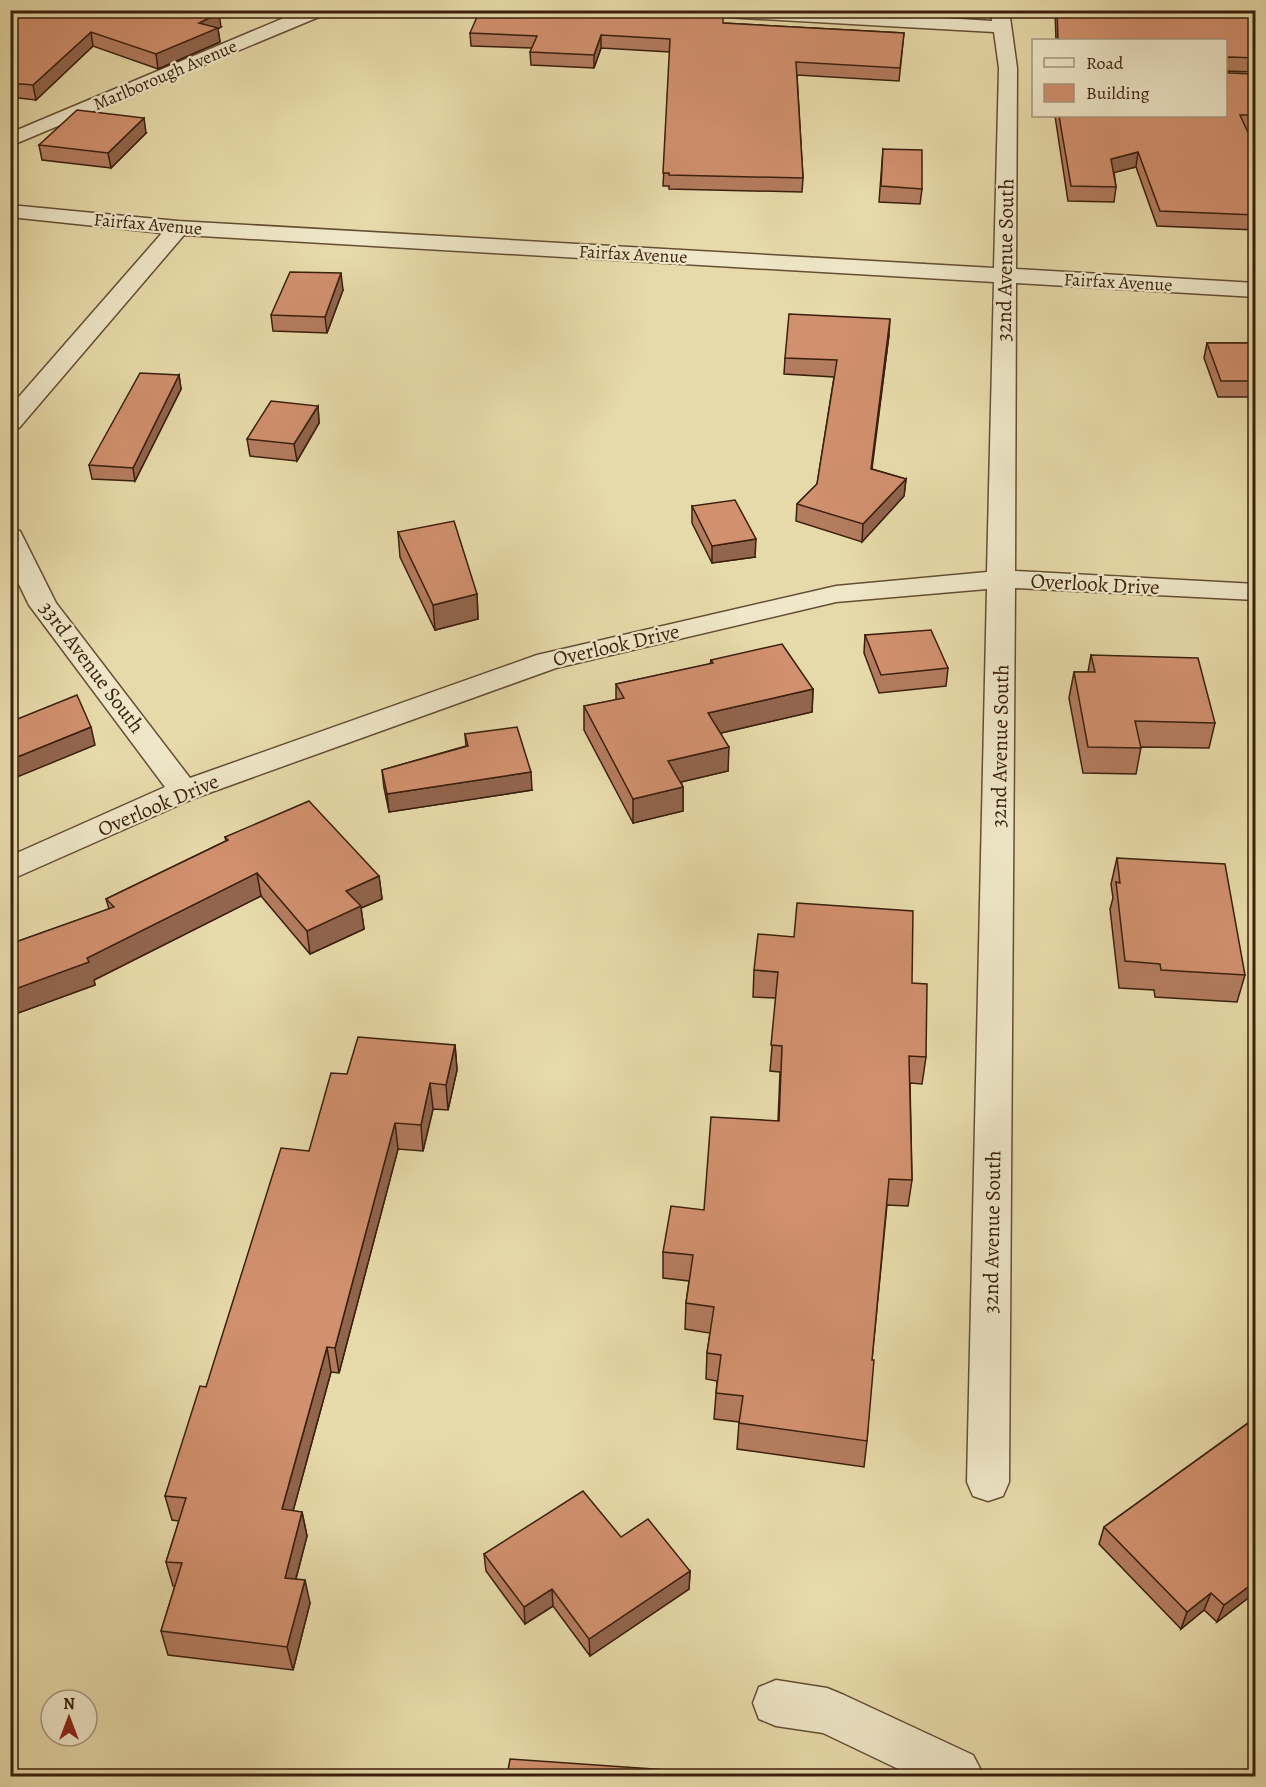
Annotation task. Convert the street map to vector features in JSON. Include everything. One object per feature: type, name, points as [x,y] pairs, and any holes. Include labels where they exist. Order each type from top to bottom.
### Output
[{"type":"street","name":"Marlborough Avenue","points":[[10,140],[320,10]]},
{"type":"street","points":[[690,10],[786,16],[1001,19]]},
{"type":"street","points":[[786,16],[855,10]]},
{"type":"street","name":"32nd Avenue South","points":[[988,1482],[1002,579],[1004,276],[1020,69],[1001,19]]},
{"type":"street","name":"Fairfax Avenue","points":[[10,211],[178,228],[1256,290]]},
{"type":"street","points":[[10,423],[178,228]]},
{"type":"street","name":"33rd Avenue South","points":[[10,537],[43,605],[184,791]]},
{"type":"street","name":"Overlook Drive","points":[[10,869],[184,791],[547,661],[836,594],[1002,579],[1256,592]]},
{"type":"street","points":[[776,1703],[827,1711],[956,1772],[960,1776]]},
{"type":"building","points":[[10,10],[203,10],[219,13],[199,23],[218,28],[156,54],[91,32],[33,85],[10,83]]},
{"type":"building","points":[[480,10],[723,10],[723,23],[904,33],[900,68],[796,62],[803,178],[669,175],[669,173],[663,173],[670,39],[601,35],[594,55],[530,52],[537,36],[470,33]]},
{"type":"building","points":[[1057,10],[1256,10],[1256,58],[1227,58],[1227,39],[1058,39]]},
{"type":"building","points":[[1227,72],[1256,74],[1256,115],[1240,115],[1256,150],[1256,215],[1160,211],[1138,152],[1111,159],[1116,187],[1071,186],[1059,117],[1227,117]]},
{"type":"building","points":[[77,110],[144,118],[108,153],[39,145]]},
{"type":"building","points":[[883,149],[922,150],[922,189],[881,186]]},
{"type":"building","points":[[290,272],[341,273],[325,317],[271,315]]},
{"type":"building","points":[[789,314],[890,319],[871,469],[906,479],[863,524],[797,504],[817,484],[837,360],[785,358]]},
{"type":"building","points":[[1207,343],[1256,343],[1256,381],[1221,381]]},
{"type":"building","points":[[140,373],[179,375],[133,468],[89,465]]},
{"type":"building","points":[[271,401],[318,406],[294,444],[247,439]]},
{"type":"building","points":[[735,500],[756,539],[712,546],[692,506]]},
{"type":"building","points":[[454,521],[477,594],[433,605],[398,532]]},
{"type":"building","points":[[931,630],[948,668],[881,675],[865,635]]},
{"type":"building","points":[[782,644],[813,689],[708,713],[729,747],[668,761],[683,787],[633,799],[584,706],[624,698],[616,684],[713,663],[711,660]]},
{"type":"building","points":[[1091,655],[1198,658],[1215,723],[1135,721],[1141,748],[1088,747],[1074,672],[1095,672]]},
{"type":"building","points":[[77,695],[91,727],[10,760],[10,722]]},
{"type":"building","points":[[517,727],[531,772],[387,794],[382,770],[468,746],[465,734]]},
{"type":"building","points":[[309,801],[379,876],[346,891],[361,906],[307,931],[257,873],[87,958],[89,962],[10,991],[10,944],[114,907],[106,899],[228,840],[225,837]]},
{"type":"building","points":[[1117,858],[1225,864],[1245,975],[1161,970],[1160,964],[1125,961],[1116,882],[1120,883]]},
{"type":"building","points":[[797,903],[913,911],[912,983],[927,984],[926,1057],[909,1056],[912,1180],[889,1179],[867,1441],[739,1423],[743,1396],[716,1393],[721,1355],[707,1353],[714,1307],[686,1303],[693,1255],[663,1252],[671,1206],[704,1210],[711,1117],[779,1121],[782,1046],[771,1045],[778,972],[754,970],[758,934],[794,937]]},
{"type":"building","points":[[358,1037],[455,1045],[446,1085],[430,1083],[421,1125],[395,1123],[335,1348],[327,1347],[282,1509],[302,1512],[285,1578],[305,1580],[287,1647],[161,1631],[182,1563],[166,1562],[186,1498],[165,1496],[200,1386],[206,1387],[281,1148],[309,1151],[331,1073],[347,1074]]},
{"type":"building","points":[[1256,1413],[1256,1581],[1224,1605],[1211,1593],[1187,1612],[1104,1527],[1254,1419],[1251,1416]]},
{"type":"building","points":[[583,1491],[621,1537],[648,1519],[690,1571],[589,1639],[552,1589],[524,1607],[484,1554]]},
{"type":"building","points":[[510,1759],[725,1774],[725,1776],[507,1776]]}]
